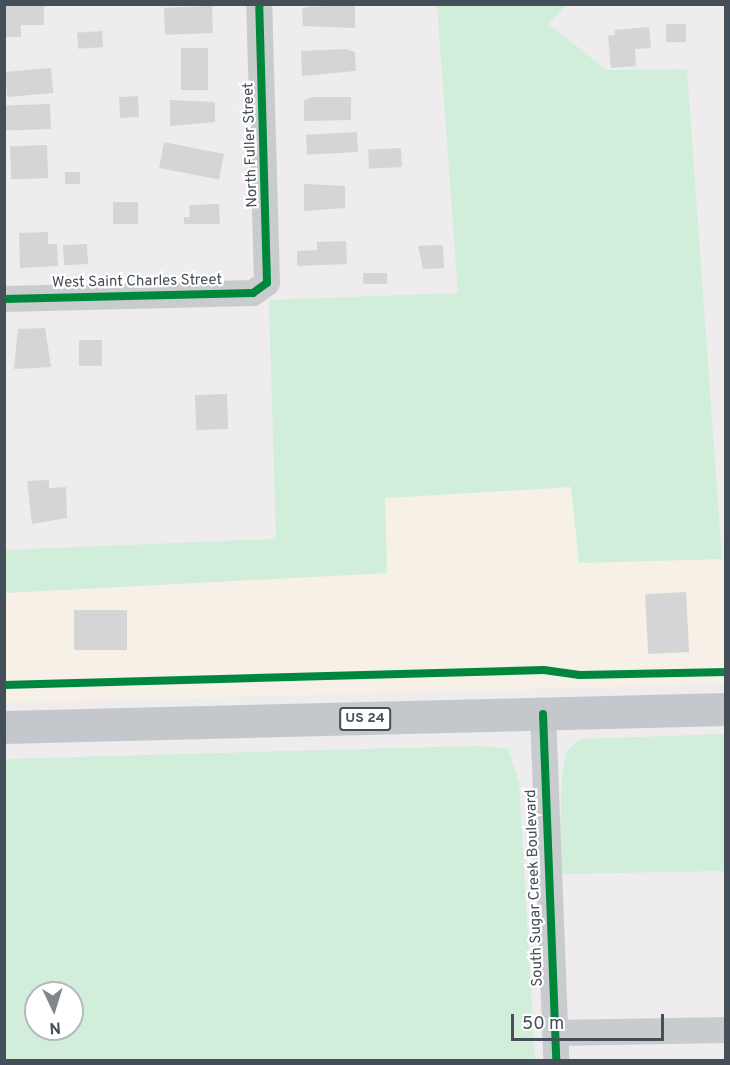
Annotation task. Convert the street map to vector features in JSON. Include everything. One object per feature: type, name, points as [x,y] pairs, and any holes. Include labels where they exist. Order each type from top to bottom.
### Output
[{"type":"main road","name":"US 24","points":[[4,727],[726,709]]},
{"type":"street","name":"North Fuller Street","points":[[259,4],[267,283]]},
{"type":"street","name":"West Saint Charles Street","points":[[4,299],[253,293],[267,283]]},
{"type":"street","name":"South Sugar Creek Boulevard","points":[[543,714],[556,1060]]},
{"type":"street","points":[[555,1033],[726,1030]]},
{"type":"shaded area","points":[[572,487],[579,563],[725,559],[725,684],[5,703],[5,593],[387,573],[385,498]]},
{"type":"green space","points":[[437,5],[567,5],[548,24],[607,70],[687,69],[722,559],[579,563],[571,487],[385,498],[387,573],[5,593],[5,550],[276,539],[269,300],[458,293]]},
{"type":"green space","points":[[725,734],[725,871],[559,874],[562,776],[567,751],[579,739]]},
{"type":"green space","points":[[475,746],[508,748],[519,783],[535,1060],[5,1060],[5,759]]},
{"type":"building","points":[[44,4],[44,25],[21,25],[21,37],[4,37],[4,5]]},
{"type":"building","points":[[355,5],[355,28],[303,26],[302,9]]},
{"type":"building","points":[[212,6],[213,33],[165,35],[164,8]]},
{"type":"building","points":[[666,24],[686,24],[686,42],[666,42]]},
{"type":"building","points":[[649,27],[651,48],[635,49],[636,66],[611,68],[608,36],[615,35],[615,30]]},
{"type":"building","points":[[102,31],[103,47],[78,49],[77,33]]},
{"type":"building","points":[[181,48],[208,48],[208,90],[181,90]]},
{"type":"building","points":[[346,49],[355,52],[356,71],[302,76],[301,51]]},
{"type":"building","points":[[51,68],[53,93],[7,97],[5,72]]},
{"type":"building","points":[[138,96],[139,117],[120,118],[119,97]]},
{"type":"building","points":[[313,97],[351,97],[351,120],[304,121],[304,100]]},
{"type":"building","points":[[170,100],[215,102],[215,122],[170,126]]},
{"type":"building","points":[[50,104],[51,129],[5,131],[4,106]]},
{"type":"building","points":[[357,132],[358,152],[307,155],[306,135]]},
{"type":"building","points":[[164,142],[224,154],[219,180],[159,168]]},
{"type":"building","points":[[47,145],[48,178],[11,179],[10,146]]},
{"type":"building","points":[[401,148],[402,167],[369,169],[368,150]]},
{"type":"building","points":[[65,172],[80,172],[80,184],[65,184]]},
{"type":"building","points":[[304,184],[345,186],[345,208],[304,211]]},
{"type":"building","points":[[113,202],[138,202],[138,224],[113,224]]},
{"type":"building","points":[[219,204],[220,224],[184,224],[184,217],[190,217],[189,205]]},
{"type":"building","points":[[48,232],[48,244],[57,244],[58,266],[20,268],[19,233]]},
{"type":"building","points":[[346,241],[347,264],[297,266],[297,251],[317,250],[317,242]]},
{"type":"building","points":[[87,244],[88,264],[64,265],[63,245]]},
{"type":"building","points":[[443,245],[444,268],[423,269],[418,246]]},
{"type":"building","points":[[363,273],[387,273],[387,284],[363,284]]},
{"type":"building","points":[[45,328],[51,367],[14,369],[18,329]]},
{"type":"building","points":[[79,340],[102,340],[102,366],[79,366]]},
{"type":"building","points":[[227,394],[228,429],[196,430],[195,395]]},
{"type":"building","points":[[49,480],[49,488],[66,487],[67,518],[32,524],[27,481]]},
{"type":"building","points":[[686,592],[689,652],[648,654],[645,594]]},
{"type":"building","points":[[74,610],[127,610],[127,650],[74,650]]},
{"type":"cycle path","points":[[4,299],[253,293],[267,283],[259,4]]},
{"type":"cycle path","points":[[4,685],[544,670],[580,675],[726,672]]},
{"type":"cycle path","points":[[543,714],[556,1060]]}]
